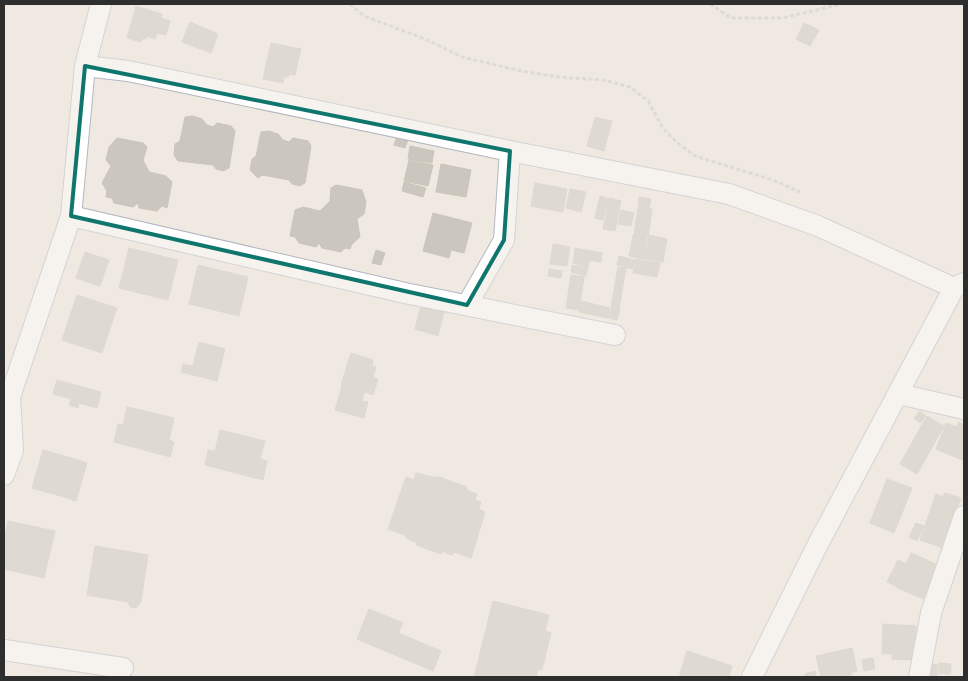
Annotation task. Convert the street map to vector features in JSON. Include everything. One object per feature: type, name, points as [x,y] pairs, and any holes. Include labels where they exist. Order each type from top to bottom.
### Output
[{"type":"street","points":[[4,475],[13,450],[7,397],[71,216],[85,66],[101,4]]},
{"type":"street","points":[[85,66],[128,71],[510,151],[729,194],[818,226],[959,286],[818,544],[752,677]]},
{"type":"street","points":[[466,305],[504,240],[510,151]]},
{"type":"street","points":[[71,216],[466,305],[615,335]]},
{"type":"street","points":[[899,394],[964,409]]},
{"type":"street","points":[[919,677],[931,613],[964,516]]},
{"type":"street","points":[[4,650],[123,668]]},
{"type":"path","points":[[350,4],[364,16],[425,39],[462,57],[521,71],[559,77],[603,80],[630,88],[648,101],[663,128],[695,156],[772,180],[800,192]]},
{"type":"path","points":[[710,4],[731,18],[782,18],[842,4]]},
{"type":"highlighted area","points":[[85,66],[510,151],[504,240],[467,305],[71,216]]},
{"type":"building","points":[[136,6],[162,14],[161,18],[170,21],[166,35],[157,33],[155,39],[147,36],[141,42],[127,38]]},
{"type":"building","points":[[190,22],[218,34],[211,53],[182,42]]},
{"type":"building","points":[[804,23],[819,30],[810,46],[796,39]]},
{"type":"building","points":[[271,43],[301,49],[295,75],[289,74],[288,77],[284,77],[283,83],[263,79]]},
{"type":"building","points":[[193,116],[202,119],[207,125],[213,127],[217,123],[231,126],[235,131],[229,168],[223,171],[216,169],[213,165],[178,161],[174,155],[175,144],[180,141],[185,117]]},
{"type":"building","points":[[595,117],[612,121],[604,151],[587,146]]},
{"type":"building","points":[[269,131],[278,134],[283,140],[289,142],[293,138],[308,141],[311,146],[305,183],[300,186],[292,184],[289,180],[262,175],[258,178],[250,170],[252,159],[256,156],[261,132]]},
{"type":"building","points":[[398,133],[409,137],[405,148],[394,145]]},
{"type":"building","points":[[117,138],[143,143],[147,147],[143,160],[149,172],[166,176],[172,182],[167,208],[162,206],[157,211],[139,208],[138,203],[133,207],[114,203],[112,198],[106,197],[107,191],[102,183],[111,166],[106,160],[109,147]]},
{"type":"building","points":[[410,146],[434,151],[432,163],[408,159]]},
{"type":"building","points":[[409,160],[433,165],[428,186],[404,181]]},
{"type":"building","points":[[441,164],[471,170],[466,197],[436,192]]},
{"type":"building","points":[[404,182],[426,188],[423,197],[402,191]]},
{"type":"building","points":[[535,183],[567,189],[563,212],[531,206]]},
{"type":"building","points":[[336,185],[362,190],[366,202],[364,214],[357,219],[360,237],[352,244],[350,249],[345,248],[341,252],[322,248],[319,243],[316,247],[299,243],[295,237],[290,236],[295,210],[303,207],[320,211],[330,201],[331,188]]},
{"type":"building","points":[[570,189],[586,192],[581,212],[566,208]]},
{"type":"building","points":[[600,196],[609,199],[603,220],[595,218]]},
{"type":"building","points":[[639,197],[651,199],[649,208],[638,206]]},
{"type":"building","points":[[610,198],[621,201],[615,231],[603,229]]},
{"type":"building","points":[[638,207],[652,209],[648,237],[634,235]]},
{"type":"building","points":[[621,210],[634,213],[631,226],[618,224]]},
{"type":"building","points":[[433,213],[472,223],[464,253],[451,250],[449,258],[423,251]]},
{"type":"building","points":[[633,235],[647,237],[644,259],[629,256]]},
{"type":"building","points":[[649,235],[667,239],[663,262],[645,259]]},
{"type":"building","points":[[553,244],[570,247],[567,266],[550,264]]},
{"type":"building","points":[[129,248],[178,260],[168,300],[119,288]]},
{"type":"building","points":[[575,248],[602,253],[601,262],[589,260],[588,267],[573,263]]},
{"type":"building","points":[[376,250],[385,253],[381,265],[372,263]]},
{"type":"building","points":[[85,252],[109,260],[100,286],[76,278]]},
{"type":"building","points":[[619,256],[634,260],[632,269],[617,265]]},
{"type":"building","points":[[635,259],[660,263],[657,277],[633,273]]},
{"type":"building","points":[[198,265],[248,277],[239,316],[189,304]]},
{"type":"building","points":[[572,265],[588,268],[586,276],[571,272]]},
{"type":"building","points":[[618,267],[626,268],[619,309],[611,307]]},
{"type":"building","points":[[549,269],[562,271],[561,278],[548,276]]},
{"type":"building","points":[[571,275],[584,277],[579,310],[566,308]]},
{"type":"building","points":[[77,295],[117,308],[102,353],[62,340]]},
{"type":"building","points":[[422,301],[445,308],[438,336],[415,329]]},
{"type":"building","points":[[581,301],[610,308],[608,318],[579,312]]},
{"type":"building","points":[[612,308],[620,310],[617,320],[609,318]]},
{"type":"building","points":[[199,342],[225,349],[217,381],[181,372],[183,364],[193,366]]},
{"type":"building","points":[[351,353],[373,360],[372,366],[376,367],[373,377],[346,368]]},
{"type":"building","points":[[346,369],[378,379],[373,395],[341,385]]},
{"type":"building","points":[[57,380],[101,392],[97,408],[79,403],[78,408],[69,405],[71,399],[53,394]]},
{"type":"building","points":[[342,386],[364,393],[362,401],[368,402],[364,418],[335,410]]},
{"type":"building","points":[[127,407],[174,418],[169,440],[174,442],[170,457],[114,442],[118,424],[123,425]]},
{"type":"building","points":[[920,411],[926,416],[920,423],[914,418]]},
{"type":"building","points":[[927,416],[944,426],[917,474],[900,464]]},
{"type":"building","points":[[959,422],[964,425],[964,461],[936,449],[946,423],[957,427]]},
{"type":"building","points":[[220,430],[265,441],[260,459],[267,461],[263,480],[205,465],[208,450],[215,451]]},
{"type":"building","points":[[43,450],[64,456],[53,494],[32,488]]},
{"type":"building","points":[[65,456],[87,463],[76,501],[54,494]]},
{"type":"building","points":[[416,473],[436,478],[436,476],[467,487],[466,490],[477,494],[475,500],[481,502],[479,509],[485,512],[471,558],[454,552],[452,555],[442,551],[441,554],[416,545],[417,543],[406,538],[407,536],[388,529],[406,477],[414,480]]},
{"type":"building","points":[[887,479],[912,488],[894,533],[870,523]]},
{"type":"building","points":[[945,493],[961,498],[943,548],[920,540],[936,494],[943,497]]},
{"type":"building","points":[[8,521],[55,531],[44,578],[4,569],[4,540]]},
{"type":"building","points":[[916,523],[924,526],[917,541],[909,537]]},
{"type":"building","points":[[95,546],[148,555],[141,602],[136,608],[130,607],[128,602],[87,595]]},
{"type":"building","points":[[911,553],[938,565],[923,599],[896,587]]},
{"type":"building","points":[[898,560],[906,564],[896,586],[887,582]]},
{"type":"building","points":[[493,601],[549,615],[545,631],[551,633],[542,670],[538,669],[536,677],[474,677]]},
{"type":"building","points":[[369,609],[403,623],[398,633],[441,651],[433,671],[357,639]]},
{"type":"building","points":[[883,624],[916,626],[915,660],[892,659],[892,654],[882,654]]},
{"type":"building","points":[[852,648],[857,671],[851,673],[852,677],[821,677],[816,656]]},
{"type":"building","points":[[687,651],[732,666],[729,677],[679,677]]},
{"type":"building","points":[[873,658],[875,669],[864,671],[862,660]]},
{"type":"building","points":[[939,663],[951,664],[950,674],[939,674]]},
{"type":"building","points":[[931,664],[938,665],[937,677],[929,676]]},
{"type":"building","points":[[815,671],[816,677],[805,677],[805,674]]}]
